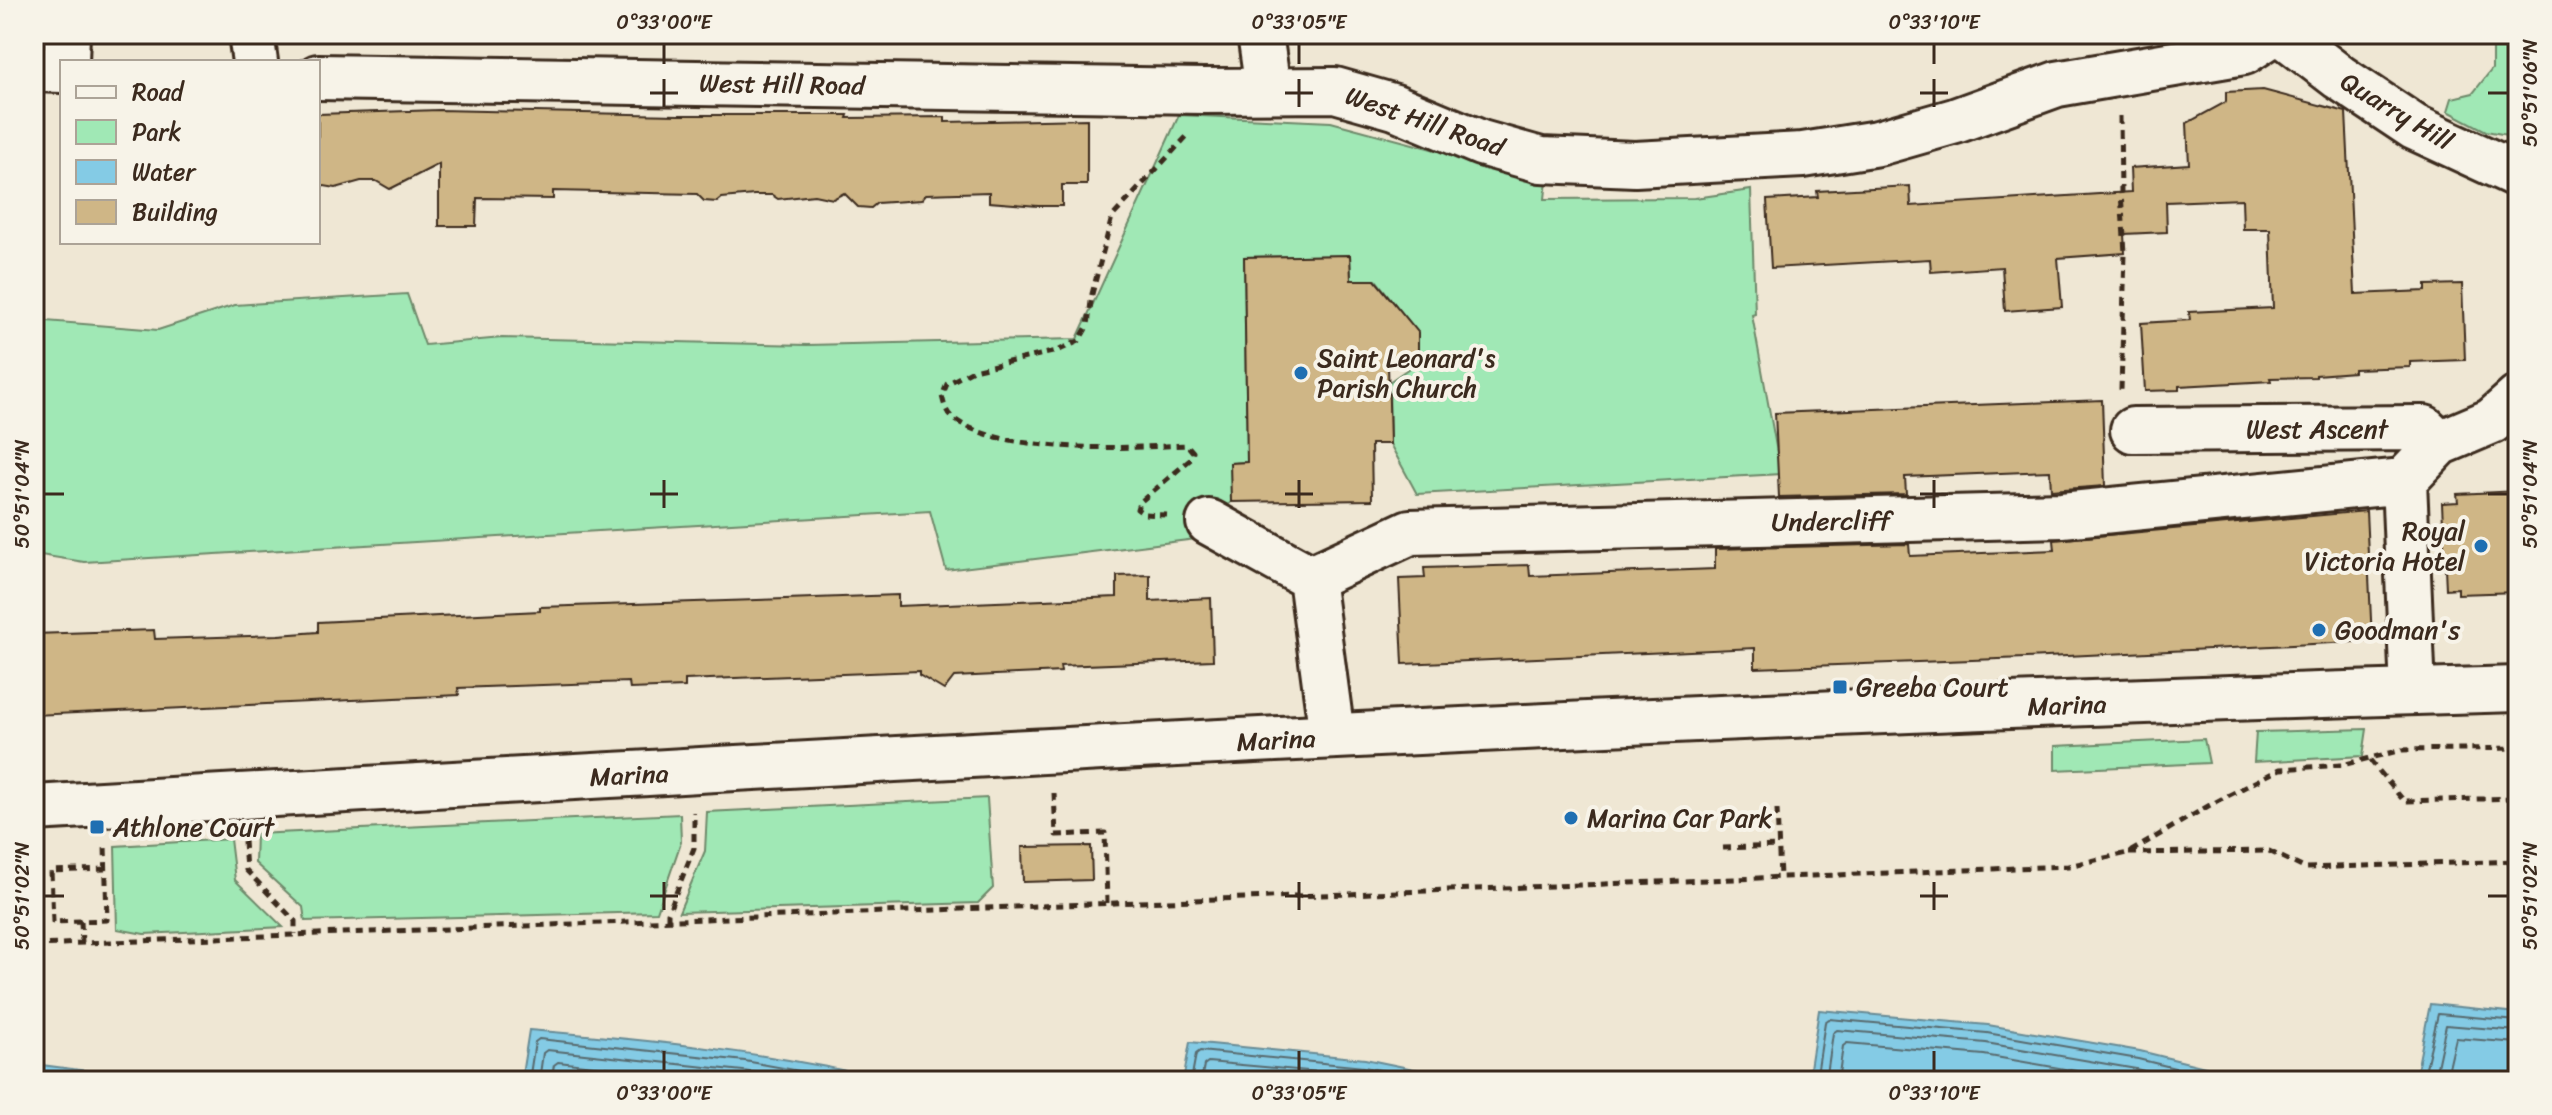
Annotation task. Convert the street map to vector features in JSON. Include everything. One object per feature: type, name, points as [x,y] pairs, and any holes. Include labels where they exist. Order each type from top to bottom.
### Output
[{"type":"main road","points":[[66,60],[67,34]]},
{"type":"main road","points":[[251,34],[255,60]]},
{"type":"main road","points":[[1260,34],[1268,89]]},
{"type":"main road","name":"West Hill Road","points":[[320,77],[1203,91],[1335,90],[1395,107],[1481,143],[1541,160],[1635,164],[1803,155],[1878,143],[1955,121],[2057,84],[2244,52],[2272,34]]},
{"type":"main road","name":"Quarry Hill","points":[[2283,34],[2339,77],[2414,127],[2518,175]]},
{"type":"main road","points":[[34,69],[60,70]]},
{"type":"main road","points":[[2413,692],[2404,481],[2440,443],[2509,417]]},
{"type":"main road","name":"West Ascent","points":[[2133,430],[2424,428],[2440,443]]},
{"type":"main road","name":"Undercliff","points":[[1311,578],[1410,532],[2062,515],[2404,481]]},
{"type":"main road","points":[[1209,522],[1311,578],[1332,736]]},
{"type":"main road","name":"Marina","points":[[34,808],[1332,736],[2518,689]]},
{"type":"path","points":[[2120,73],[2125,253],[2120,430],[2133,430]]},
{"type":"path","points":[[1203,91],[1189,135],[1112,217],[1092,294],[1088,325],[1079,341],[1057,351],[973,370],[947,384],[942,396],[951,417],[1003,439],[1097,447],[1187,445],[1193,452],[1191,459],[1139,503],[1137,509],[1144,514],[1191,517],[1209,522]]},
{"type":"path","points":[[2128,853],[2280,769],[2342,765],[2402,750],[2518,748]]},
{"type":"path","points":[[1052,752],[1056,835],[1105,833],[1107,903]]},
{"type":"path","points":[[2370,760],[2404,801],[2518,798]]},
{"type":"path","points":[[668,920],[694,848],[693,771]]},
{"type":"path","points":[[242,796],[246,870],[295,921],[295,934]]},
{"type":"path","points":[[102,804],[105,869],[107,920],[53,922],[51,871],[105,869]]},
{"type":"path","points":[[1777,809],[1780,877]]},
{"type":"path","points":[[1723,848],[1779,846]]},
{"type":"path","points":[[1105,851],[1116,850]]},
{"type":"path","points":[[34,945],[2068,866],[2128,853],[2269,851],[2304,868],[2518,861]]},
{"type":"path","points":[[81,921],[82,943]]},
{"type":"green space","points":[[2492,34],[2518,34],[2518,137],[2486,131],[2448,111],[2452,98],[2473,93],[2492,69]]},
{"type":"green space","points":[[1179,115],[1331,122],[1547,180],[1545,199],[1695,198],[1751,190],[1755,314],[1752,315],[1781,474],[1417,494],[1390,444],[1389,382],[1418,362],[1417,332],[1376,280],[1351,280],[1350,255],[1244,257],[1247,462],[1231,463],[1231,502],[1196,539],[946,570],[930,511],[84,562],[34,554],[34,320],[158,330],[235,305],[407,294],[425,345],[502,338],[807,345],[1077,339]]},
{"type":"green space","points":[[2367,729],[2363,756],[2254,762],[2256,732]]},
{"type":"green space","points":[[2204,739],[2209,763],[2055,770],[2055,746]]},
{"type":"green space","points":[[987,798],[993,888],[978,903],[679,912],[705,851],[707,812]]},
{"type":"green space","points":[[680,814],[681,842],[657,912],[305,921],[303,907],[255,863],[256,834]]},
{"type":"green space","points":[[230,839],[235,880],[283,927],[144,934],[117,929],[115,846]]},
{"type":"water","points":[[2430,1004],[2518,1013],[2518,1081],[2415,1081]]},
{"type":"water","points":[[1819,1010],[1988,1025],[2140,1051],[2262,1081],[1808,1081]]},
{"type":"water","points":[[529,1030],[756,1055],[890,1081],[521,1081]]},
{"type":"water","points":[[1190,1042],[1365,1059],[1472,1081],[1183,1081]]},
{"type":"water","points":[[34,1064],[164,1081],[34,1081]]},
{"type":"building","points":[[2263,90],[2346,112],[2355,294],[2426,291],[2426,285],[2462,284],[2465,360],[2410,362],[2410,367],[2354,369],[2354,372],[2316,377],[2270,378],[2271,381],[2145,391],[2141,323],[2190,320],[2189,312],[2273,308],[2270,229],[2243,229],[2242,199],[2166,202],[2167,232],[2124,234],[2125,253],[2058,258],[2062,307],[2005,311],[2002,267],[1931,272],[1930,259],[1771,268],[1767,200],[1818,197],[1817,191],[1910,186],[1911,206],[2131,192],[2130,168],[2189,164],[2187,123],[2226,102],[2226,92]]},
{"type":"building","points":[[439,110],[945,117],[945,122],[1087,119],[1087,185],[1062,185],[1062,206],[989,202],[989,192],[926,194],[921,200],[877,203],[871,208],[858,207],[844,193],[833,199],[814,195],[778,199],[772,195],[754,195],[722,198],[717,202],[704,201],[697,194],[553,191],[553,199],[477,198],[476,226],[439,226],[439,164],[390,189],[376,181],[361,181],[336,188],[320,185],[320,114]]},
{"type":"building","name":"Saint Leonard's Parish Church","points":[[1350,255],[1351,280],[1375,280],[1418,332],[1418,362],[1388,363],[1390,444],[1371,444],[1372,500],[1231,502],[1230,463],[1247,462],[1244,257]]},
{"type":"building","points":[[2102,400],[2105,486],[2051,490],[2050,471],[1905,477],[1906,494],[1779,497],[1775,413]]},
{"type":"building","name":"Royal Victoria Hotel","points":[[2518,491],[2518,592],[2458,594],[2458,588],[2446,589],[2442,503],[2458,502],[2457,494]]},
{"type":"building","points":[[2366,511],[2372,641],[1755,668],[1755,648],[1403,664],[1399,579],[1425,578],[1424,568],[1529,565],[1530,576],[1715,569],[1715,549],[1909,544],[1910,556],[2055,550],[2054,540]]},
{"type":"building","points":[[1150,575],[1150,601],[1211,598],[1213,660],[1060,666],[1061,672],[954,677],[944,690],[919,675],[919,671],[685,680],[685,687],[630,689],[629,682],[458,688],[459,695],[34,715],[34,634],[154,630],[155,639],[278,635],[318,632],[318,622],[540,611],[540,607],[898,595],[898,606],[1117,597],[1117,576]]},
{"type":"building","points":[[1091,846],[1092,880],[1023,882],[1022,847]]},
{"type":"place","name":"Saint Leonard's Parish Church","points":[[1301,373]]},
{"type":"place","name":"Royal Victoria Hotel","points":[[2481,546]]},
{"type":"place","name":"Goodman's","points":[[2319,630]]},
{"type":"place","name":"Greeba Court","points":[[1840,687]]},
{"type":"place","name":"Marina Car Park","points":[[1571,818]]},
{"type":"place","name":"Athlone Court","points":[[97,827]]}]
